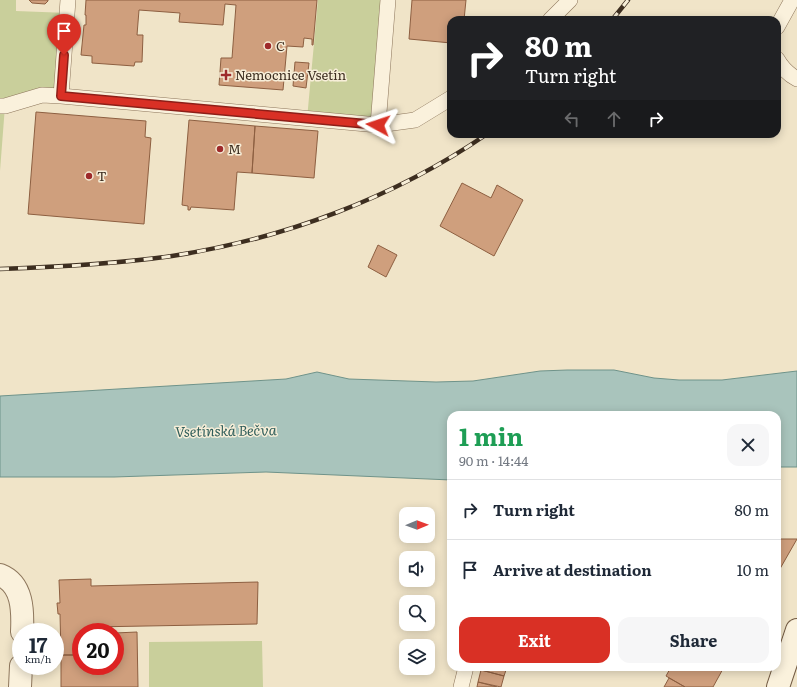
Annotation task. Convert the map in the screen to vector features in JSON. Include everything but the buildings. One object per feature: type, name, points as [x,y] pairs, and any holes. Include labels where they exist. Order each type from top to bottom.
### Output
[{"type":"street","points":[[0,575],[5,577],[14,586],[22,601],[22,623]]},
{"type":"street","points":[[778,687],[797,630]]},
{"type":"street","points":[[20,687],[21,675]]},
{"type":"lane","points":[[61,96],[68,0]]},
{"type":"lane","points":[[378,125],[388,0]]},
{"type":"lane","points":[[554,16],[570,0]]},
{"type":"lane","points":[[781,20],[792,0]]},
{"type":"lane","points":[[781,66],[790,75],[797,79]]},
{"type":"lane","points":[[0,106],[42,96],[61,96],[378,125],[415,120],[447,100]]},
{"type":"lane","points":[[461,687],[465,671]]},
{"type":"green space","points":[[0,0],[16,0],[16,11],[68,13],[61,96],[5,106],[0,171]]},
{"type":"green space","points":[[318,0],[388,0],[378,125],[307,119]]},
{"type":"green space","points":[[262,641],[263,687],[149,687],[149,642]]},
{"type":"water","name":"Vsetínská Bečva","points":[[614,370],[654,378],[679,380],[722,380],[797,371],[797,467],[781,467],[781,411],[447,411],[447,480],[266,472],[114,477],[0,477],[0,396],[286,379],[317,372],[349,379],[436,382],[473,381],[540,371]]},
{"type":"railway","points":[[615,16],[628,0]]},
{"type":"railway","points":[[0,269],[86,265],[151,259],[214,249],[255,239],[336,213],[376,196],[414,178],[481,138]]},
{"type":"place","name":"C","points":[[268,46]]},
{"type":"place","name":"Nemocnice Vsetín","points":[[226,75]]},
{"type":"place","name":"M","points":[[220,149]]},
{"type":"place","name":"T","points":[[89,176]]},
{"type":"route","points":[[64,55],[61,96],[378,125]]}]
